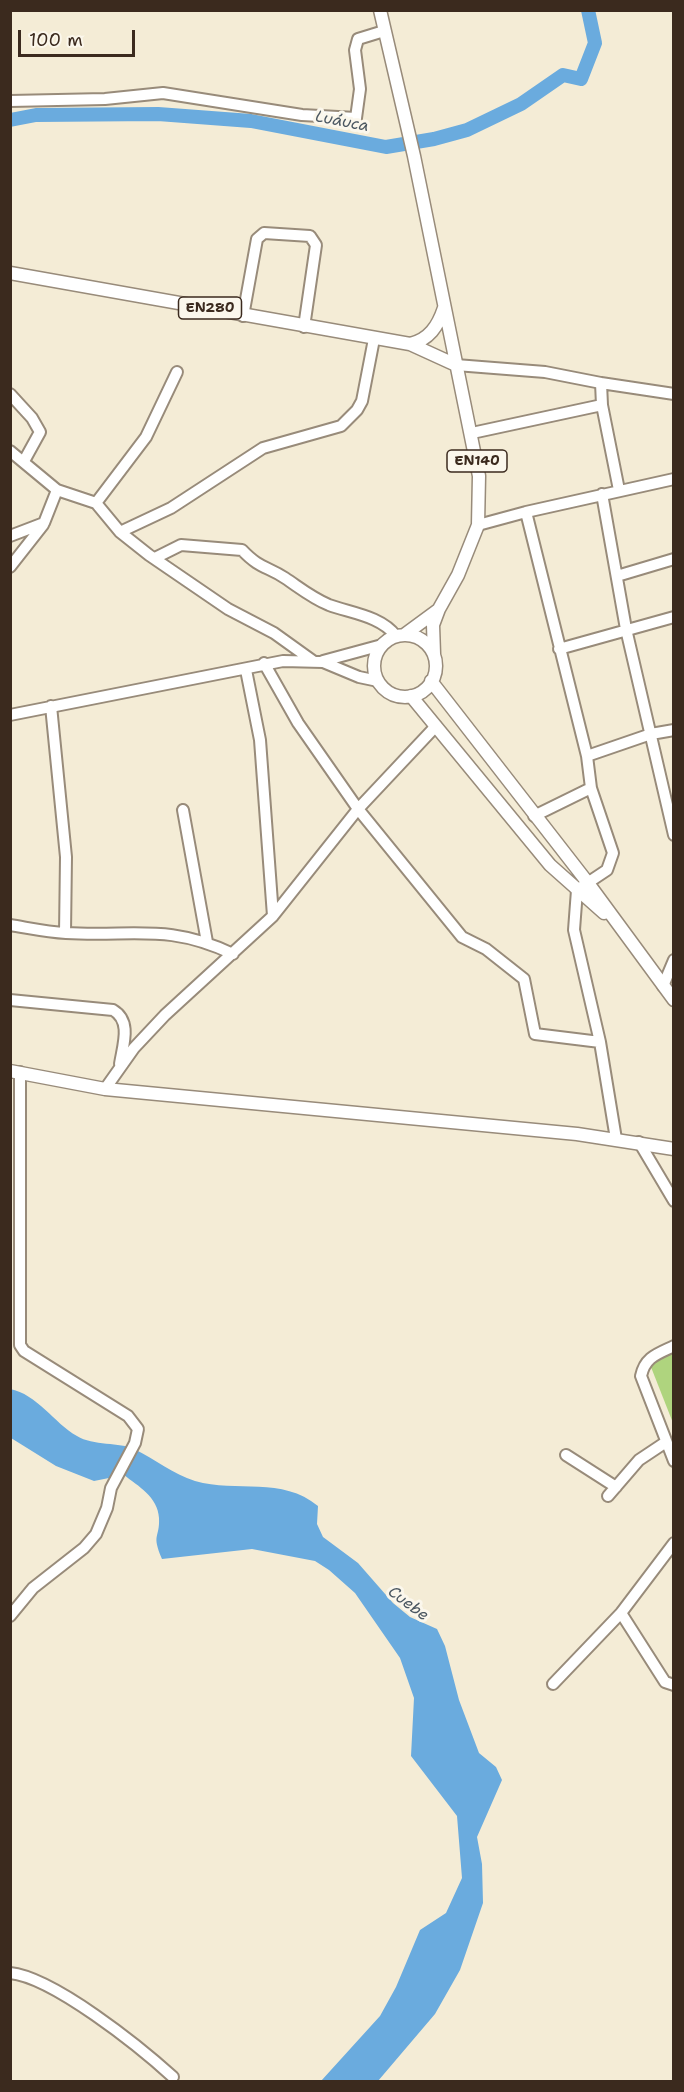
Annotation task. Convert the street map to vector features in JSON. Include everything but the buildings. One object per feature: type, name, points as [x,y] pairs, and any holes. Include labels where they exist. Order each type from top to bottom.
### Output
[{"type":"main road","name":"EN140","points":[[380,10],[414,156],[479,476],[478,525],[458,575],[433,625],[435,672],[431,681]]},
{"type":"main road","name":"EN280","points":[[10,273],[410,344],[456,365]]},
{"type":"main road","points":[[410,344],[419,342],[433,331],[444,307]]},
{"type":"main road","name":"EN140","points":[[382,645],[439,609]]},
{"type":"main road","points":[[400,635],[421,640],[434,654]]},
{"type":"main road","points":[[382,645],[374,663],[378,681],[392,694],[411,696],[419,693],[431,681],[588,883],[674,1000]]},
{"type":"main road","points":[[411,696],[550,865],[616,923]]},
{"type":"main road","points":[[15,1071],[105,1089],[616,1139],[674,1149]]},
{"type":"street","points":[[10,101],[105,99],[163,93],[302,115],[356,118],[360,89],[355,50],[358,39],[384,31]]},
{"type":"street","points":[[243,316],[257,239],[264,233],[310,236],[316,245],[304,327]]},
{"type":"street","points":[[120,532],[171,508],[263,448],[341,426],[357,410],[362,401],[374,339]]},
{"type":"street","points":[[456,365],[545,372],[674,394]]},
{"type":"street","points":[[96,503],[146,437],[177,372]]},
{"type":"street","points":[[601,383],[602,405],[619,490]]},
{"type":"street","points":[[10,394],[32,418],[40,432],[24,461]]},
{"type":"street","points":[[472,433],[602,405]]},
{"type":"street","points":[[10,451],[57,490],[96,503],[120,532],[228,609],[274,633],[318,661],[378,681]]},
{"type":"street","points":[[478,525],[619,490],[674,479]]},
{"type":"street","points":[[10,567],[44,523],[57,490]]},
{"type":"street","points":[[602,494],[626,629],[674,835]]},
{"type":"street","points":[[526,512],[587,756],[591,788],[613,853],[607,870],[577,890],[574,930],[600,1042],[616,1139]]},
{"type":"street","points":[[10,537],[44,523]]},
{"type":"street","points":[[155,558],[181,545],[242,550],[256,565],[283,576],[303,592],[327,604],[375,620],[400,635]]},
{"type":"street","points":[[617,576],[674,559]]},
{"type":"street","points":[[559,650],[674,617]]},
{"type":"street","points":[[10,715],[246,670],[264,663],[318,661],[382,645]]},
{"type":"street","points":[[264,663],[298,723],[358,809],[462,937],[486,950],[524,980],[535,1034],[600,1042]]},
{"type":"street","points":[[246,670],[260,740],[273,916]]},
{"type":"street","points":[[51,706],[66,856],[65,933]]},
{"type":"street","points":[[105,1089],[134,1048],[188,992],[273,916],[358,809],[436,726]]},
{"type":"street","points":[[587,756],[651,734],[674,730]]},
{"type":"street","points":[[534,816],[591,788]]},
{"type":"street","points":[[183,810],[207,942]]},
{"type":"street","points":[[10,925],[65,933],[179,934],[207,942],[233,954]]},
{"type":"street","points":[[663,986],[674,960]]},
{"type":"street","points":[[10,1000],[113,1010],[120,1014],[125,1026],[120,1067]]},
{"type":"street","points":[[10,1616],[33,1587],[90,1542],[99,1528],[111,1488],[135,1443],[138,1429],[128,1416],[24,1351],[20,1345],[16,1273],[15,1071]]},
{"type":"street","points":[[639,1142],[674,1201]]},
{"type":"street","points":[[674,1346],[651,1356],[644,1365],[641,1376],[674,1461]]},
{"type":"street","points":[[608,1496],[639,1460],[666,1442]]},
{"type":"street","points":[[566,1455],[616,1487]]},
{"type":"street","points":[[553,1684],[621,1613],[674,1543]]},
{"type":"street","points":[[621,1613],[666,1682],[674,1685]]},
{"type":"street","points":[[10,1973],[25,1975],[53,1989],[142,2049],[173,2077]]},
{"type":"green space","points":[[673,1352],[673,1423],[649,1362]]},
{"type":"water","points":[[10,1389],[29,1397],[83,1439],[134,1449],[195,1481],[227,1486],[274,1488],[304,1497],[318,1506],[317,1524],[323,1537],[358,1563],[393,1603],[410,1617],[437,1629],[445,1646],[459,1700],[479,1753],[496,1767],[502,1780],[477,1837],[482,1864],[483,1903],[460,1970],[435,2014],[378,2081],[321,2081],[380,2016],[396,1987],[420,1930],[446,1913],[462,1878],[457,1816],[411,1756],[414,1698],[400,1658],[355,1593],[315,1561],[252,1549],[162,1559],[156,1540],[159,1525],[158,1511],[151,1498],[124,1475],[94,1481],[56,1466],[11,1438]]},
{"type":"waterway","name":"Luáuca","points":[[10,120],[36,115],[158,114],[251,121],[386,147],[434,139],[467,130],[521,104],[563,75],[581,79],[595,43],[588,10]]},
{"type":"water label","name":"Cuebe","points":[[408,1604]]}]
